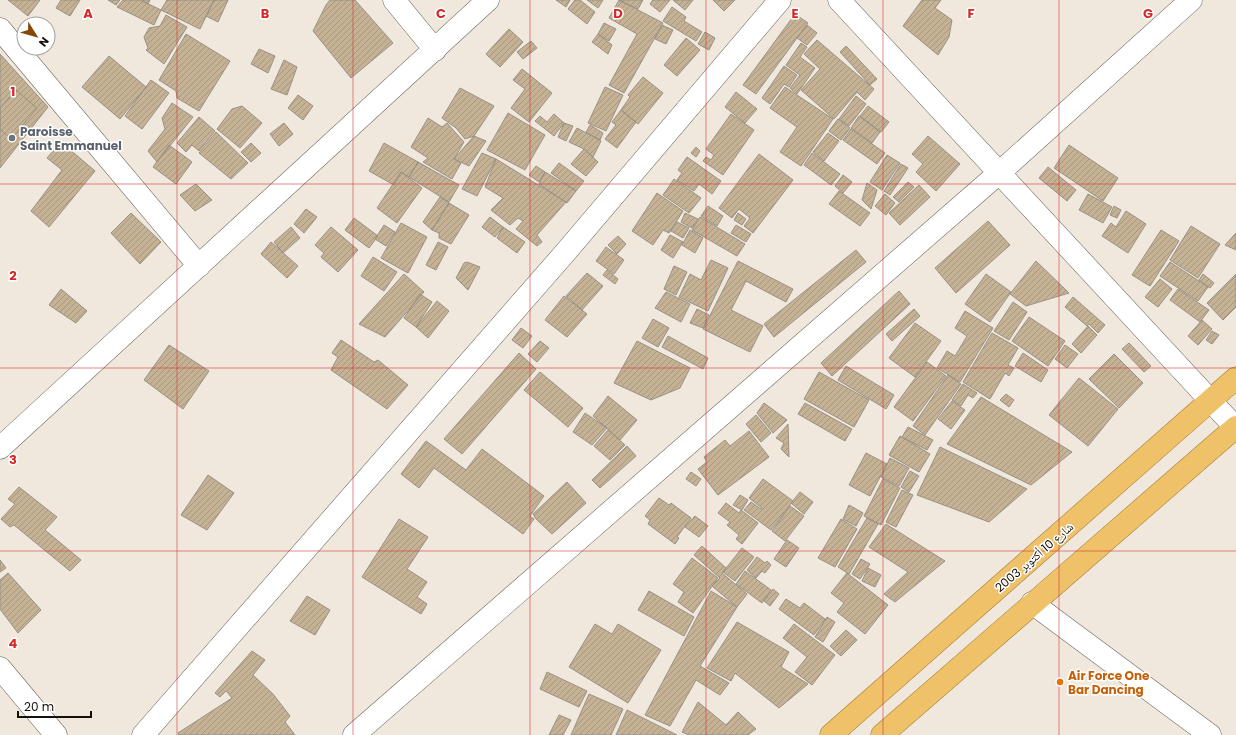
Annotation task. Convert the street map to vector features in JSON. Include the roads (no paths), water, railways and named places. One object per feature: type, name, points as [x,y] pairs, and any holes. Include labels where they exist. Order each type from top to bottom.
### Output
[{"type":"highway","name":"شارع 10 أكتوبر 2003","points":[[831,735],[1236,378]]},
{"type":"highway","points":[[882,735],[1236,427]]},
{"type":"street","points":[[394,0],[435,50]]},
{"type":"street","points":[[0,448],[488,0]]},
{"type":"street","points":[[143,735],[559,260],[780,0]]},
{"type":"street","points":[[839,0],[1236,427]]},
{"type":"street","points":[[354,735],[999,173],[1191,0]]},
{"type":"street","points":[[0,28],[199,266]]},
{"type":"street","points":[[1032,603],[1210,735]]},
{"type":"street","points":[[0,668],[56,735]]},
{"type":"place","name":"Paroisse Saint Emmanuel","points":[[12,138]]},
{"type":"place","name":"Air Force One Bar Dancing","points":[[1060,682]]}]
